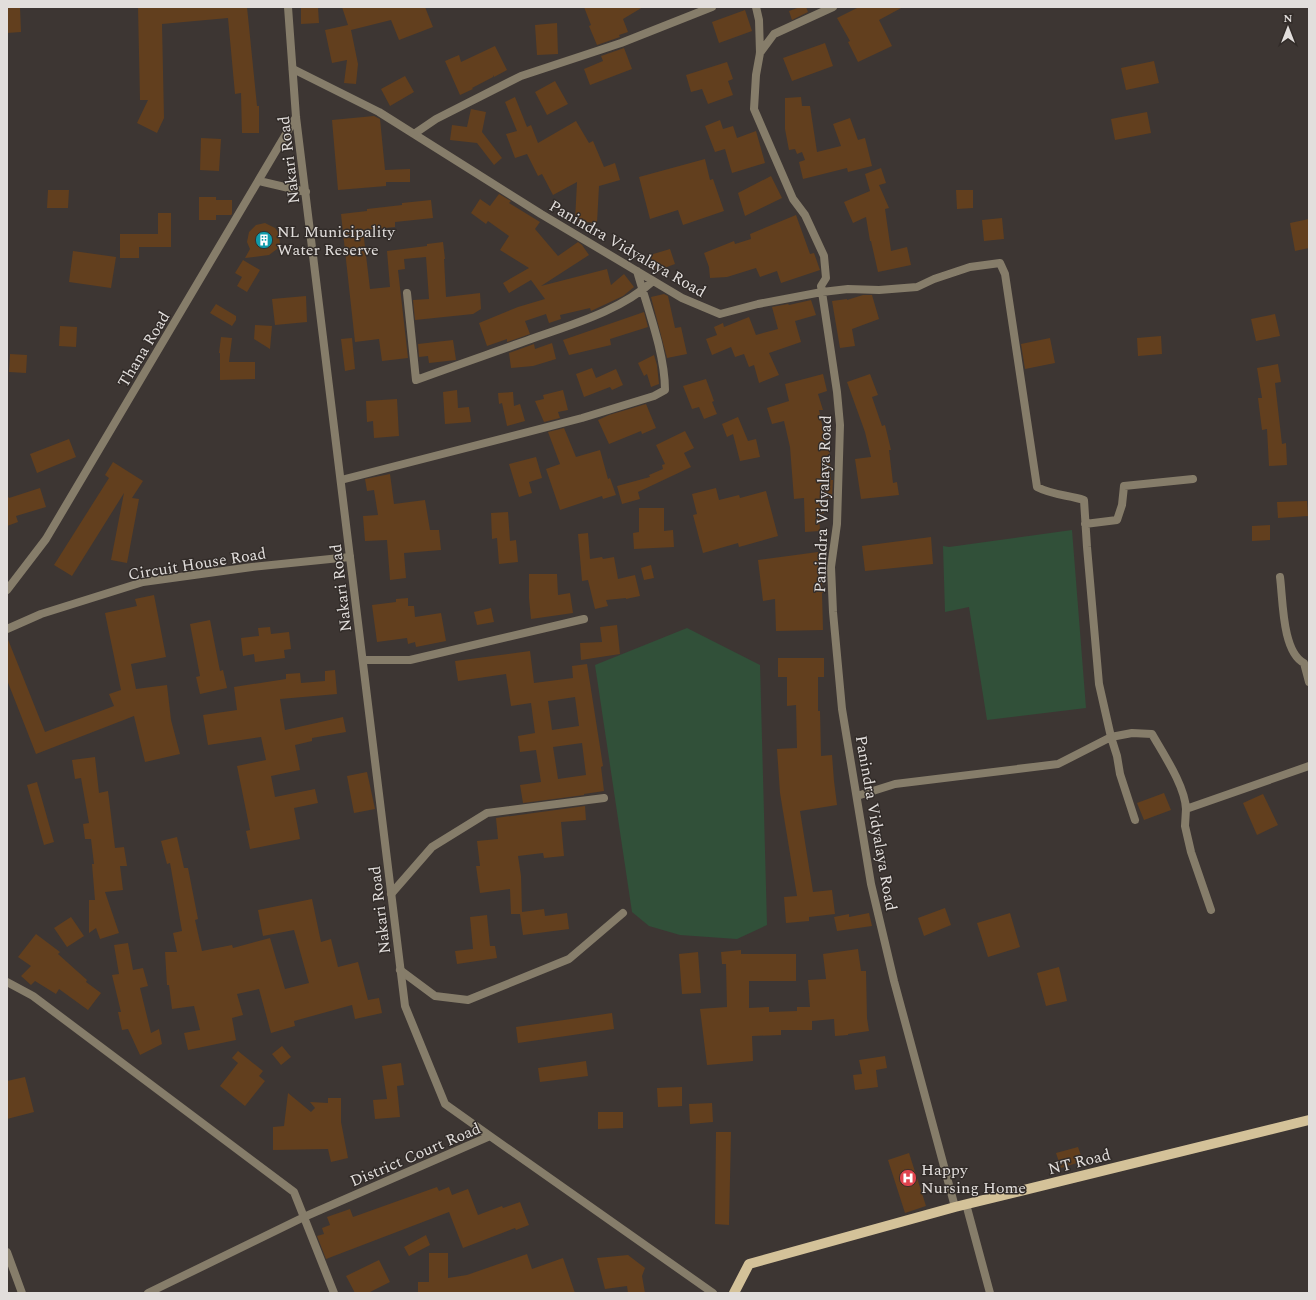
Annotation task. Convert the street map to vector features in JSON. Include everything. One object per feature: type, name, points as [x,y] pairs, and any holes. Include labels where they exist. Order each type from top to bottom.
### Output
[{"type":"main road","name":"NT Road","points":[[734,1293],[749,1264],[966,1204],[1309,1120]]},
{"type":"street","name":"Nakari Road","points":[[288,7],[296,117],[405,1006],[446,1104],[490,1136]]},
{"type":"street","points":[[414,134],[436,119],[521,76],[621,43],[712,7]]},
{"type":"street","points":[[756,7],[760,20],[760,53],[756,75],[754,109],[793,199],[805,215],[824,256],[826,278],[821,286],[822,292],[848,289],[878,290],[917,287],[934,279],[970,267],[1000,263],[1005,274],[1037,488],[1048,493],[1074,496],[1084,500],[1099,684],[1120,774],[1135,820]]},
{"type":"street","points":[[760,53],[774,34],[833,7]]},
{"type":"street","name":"Panindra Vidyalaya Road","points":[[293,69],[378,112],[540,214],[682,298],[720,314],[758,304],[822,292],[838,392],[840,425],[837,524],[831,567],[833,612],[842,710],[871,884],[894,981],[955,1207]]},
{"type":"street","name":"Thana Road","points":[[7,590],[46,539],[296,117]]},
{"type":"street","points":[[259,181],[306,192]]},
{"type":"street","points":[[341,480],[582,418],[654,396],[665,390],[665,379],[660,352],[637,271]]},
{"type":"street","points":[[407,294],[416,380],[560,329],[612,308],[642,291],[653,281]]},
{"type":"street","points":[[1085,524],[1117,520],[1122,505],[1124,486],[1193,479]]},
{"type":"street","name":"Circuit House Road","points":[[7,629],[40,614],[143,582],[252,566],[350,557]]},
{"type":"street","points":[[1280,577],[1287,639],[1292,652],[1304,663],[1309,682]]},
{"type":"street","points":[[363,660],[410,660],[584,618]]},
{"type":"street","points":[[857,796],[895,784],[1058,764],[1111,736],[1132,733],[1152,734],[1186,798],[1185,826],[1191,852],[1211,910]]},
{"type":"street","points":[[1186,809],[1309,766]]},
{"type":"street","points":[[391,894],[432,847],[488,813],[604,798]]},
{"type":"street","points":[[400,970],[435,996],[468,1000],[569,959],[623,913]]},
{"type":"street","points":[[7,982],[33,996],[294,1192],[334,1293]]},
{"type":"street","name":"District Court Road","points":[[148,1293],[304,1217],[490,1136],[713,1293]]},
{"type":"street","points":[[966,1204],[990,1293]]},
{"type":"street","points":[[7,1252],[22,1293]]},
{"type":"green space","points":[[1072,530],[1086,708],[987,720],[969,607],[945,612],[943,546],[949,547]]},
{"type":"green space","points":[[687,628],[760,665],[767,925],[737,939],[680,935],[649,926],[632,912],[595,665]]},
{"type":"building","points":[[7,7],[20,7],[21,32],[7,33]]},
{"type":"building","points":[[138,7],[247,7],[257,106],[259,106],[259,133],[242,133],[241,93],[235,94],[228,18],[162,24],[164,118],[157,133],[137,123],[148,100],[140,100]]},
{"type":"building","points":[[301,7],[318,7],[319,23],[301,24]]},
{"type":"building","points":[[342,7],[425,7],[433,27],[399,40],[391,20],[351,30],[358,64],[356,84],[344,83],[347,60],[332,63],[325,30],[348,25]]},
{"type":"building","points":[[584,7],[643,7],[623,19],[628,32],[619,35],[620,37],[597,45],[589,26],[591,25]]},
{"type":"building","points":[[800,7],[806,7],[808,12],[792,20],[789,11]]},
{"type":"building","points":[[859,7],[903,7],[879,20],[892,46],[858,62],[848,42],[850,41],[837,18]]},
{"type":"building","points":[[745,10],[752,31],[719,43],[712,22]]},
{"type":"building","points":[[557,23],[558,54],[537,55],[535,25]]},
{"type":"building","points":[[825,43],[833,66],[792,81],[783,58]]},
{"type":"building","points":[[495,46],[507,70],[494,77],[493,75],[493,77],[460,95],[445,61],[459,55],[461,62]]},
{"type":"building","points":[[624,48],[632,69],[590,85],[584,69],[603,61],[601,56]]},
{"type":"building","points":[[1154,61],[1159,83],[1126,90],[1121,68]]},
{"type":"building","points":[[727,62],[733,79],[728,81],[733,95],[708,104],[702,89],[691,92],[686,75]]},
{"type":"building","points":[[405,76],[414,92],[390,106],[381,89]]},
{"type":"building","points":[[555,81],[568,104],[547,115],[535,92]]},
{"type":"building","points":[[515,97],[527,127],[531,125],[538,143],[576,121],[589,143],[593,141],[604,167],[615,163],[620,180],[599,186],[597,223],[575,221],[577,182],[553,195],[542,174],[538,176],[527,154],[515,158],[506,134],[517,131],[505,102]]},
{"type":"building","points":[[801,97],[802,106],[810,106],[817,152],[841,146],[833,124],[850,118],[858,140],[865,138],[872,166],[848,172],[847,168],[803,179],[799,162],[805,160],[802,152],[797,154],[795,149],[789,150],[785,129],[785,98]]},
{"type":"building","points":[[471,109],[486,112],[482,132],[502,158],[494,165],[477,143],[450,140],[452,125],[467,127]]},
{"type":"building","points":[[1147,112],[1151,133],[1115,140],[1111,119]]},
{"type":"building","points":[[374,116],[380,119],[385,170],[410,169],[410,182],[386,182],[386,186],[338,190],[332,120]]},
{"type":"building","points":[[720,120],[723,129],[733,126],[737,138],[756,131],[765,163],[732,173],[725,149],[715,152],[705,126]]},
{"type":"building","points":[[201,138],[221,139],[219,171],[200,170]]},
{"type":"building","points":[[705,159],[710,180],[713,179],[724,211],[683,225],[678,210],[650,219],[639,177]]},
{"type":"building","points":[[881,168],[886,183],[879,185],[889,208],[885,209],[891,251],[907,247],[911,265],[878,272],[870,241],[866,217],[853,223],[844,202],[870,191],[865,174]]},
{"type":"building","points":[[771,176],[782,198],[745,216],[738,193]]},
{"type":"building","points":[[48,190],[69,190],[68,208],[47,208]]},
{"type":"building","points":[[956,190],[973,190],[973,208],[957,209]]},
{"type":"building","points":[[499,194],[511,201],[509,203],[540,222],[535,229],[558,256],[578,242],[589,255],[541,286],[607,269],[611,285],[624,274],[634,287],[623,296],[591,311],[590,308],[560,315],[561,319],[549,323],[546,314],[525,321],[530,334],[507,342],[507,339],[487,346],[479,323],[518,307],[545,299],[531,280],[509,293],[503,283],[529,268],[500,250],[509,236],[488,221],[486,224],[471,213],[480,199],[490,206]]},
{"type":"building","points":[[199,197],[216,197],[216,200],[232,200],[232,214],[216,215],[216,220],[199,220]]},
{"type":"building","points":[[431,200],[433,218],[395,222],[395,227],[363,230],[370,289],[390,287],[387,251],[427,246],[427,244],[443,242],[446,297],[480,293],[481,309],[473,314],[415,320],[413,300],[429,299],[426,257],[404,259],[405,269],[398,270],[408,358],[382,361],[379,339],[355,342],[341,214],[402,205],[402,203]]},
{"type":"building","points":[[158,213],[171,213],[171,247],[139,247],[139,258],[120,258],[120,234],[158,234]]},
{"type":"building","points":[[796,215],[810,254],[814,253],[820,270],[781,283],[777,271],[760,277],[756,268],[727,277],[710,278],[709,267],[704,253],[734,241],[735,244],[751,239],[750,234]]},
{"type":"building","points":[[1002,218],[1004,239],[984,241],[982,220]]},
{"type":"building","points":[[1309,219],[1309,248],[1295,251],[1290,223]]},
{"type":"building","name":"NL Municipality Water Reserve","points":[[265,223],[275,228],[278,232],[280,243],[277,249],[269,255],[245,258],[250,249],[247,242],[249,232],[256,225]]},
{"type":"building","points":[[670,249],[675,264],[656,271],[650,255]]},
{"type":"building","points":[[73,251],[116,257],[111,288],[69,282]]},
{"type":"building","points":[[243,260],[260,270],[247,292],[237,286],[242,277],[235,273]]},
{"type":"building","points":[[664,294],[668,296],[675,328],[681,327],[687,354],[667,358],[651,297]]},
{"type":"building","points":[[863,295],[872,295],[879,319],[852,329],[855,346],[840,348],[832,301],[847,300]]},
{"type":"building","points":[[306,296],[307,322],[275,325],[272,299]]},
{"type":"building","points":[[811,300],[816,315],[795,321],[801,342],[769,353],[779,375],[759,383],[754,365],[749,367],[744,354],[735,357],[731,347],[712,355],[706,339],[717,335],[714,327],[723,323],[724,327],[749,317],[756,335],[778,329],[772,307]]},
{"type":"building","points":[[216,304],[236,316],[236,320],[232,326],[210,313]]},
{"type":"building","points":[[644,312],[648,327],[610,339],[611,345],[569,355],[563,340]]},
{"type":"building","points":[[1275,314],[1280,336],[1256,341],[1251,319]]},
{"type":"building","points":[[255,325],[272,326],[270,349],[254,339]]},
{"type":"building","points":[[60,326],[77,327],[76,347],[59,346]]},
{"type":"building","points":[[1161,336],[1162,354],[1138,356],[1137,338]]},
{"type":"building","points":[[221,337],[232,338],[229,362],[255,362],[255,379],[220,380],[219,353]]},
{"type":"building","points":[[352,338],[355,369],[345,371],[341,339]]},
{"type":"building","points":[[1050,338],[1055,363],[1025,369],[1021,344]]},
{"type":"building","points":[[453,340],[456,360],[429,363],[428,356],[419,357],[418,344]]},
{"type":"building","points":[[552,343],[556,359],[533,366],[511,368],[509,353],[534,344],[535,349]]},
{"type":"building","points":[[10,354],[27,355],[26,373],[9,372]]},
{"type":"building","points":[[654,355],[657,365],[659,384],[651,387],[647,374],[644,376],[638,363]]},
{"type":"building","points":[[1278,364],[1281,382],[1275,383],[1282,444],[1286,443],[1287,465],[1269,466],[1267,429],[1262,430],[1258,398],[1262,398],[1257,368]]},
{"type":"building","points":[[592,368],[596,378],[616,369],[623,385],[612,390],[610,387],[584,397],[576,374]]},
{"type":"building","points":[[823,374],[827,391],[818,394],[823,410],[819,410],[826,444],[829,444],[831,480],[833,480],[832,497],[824,498],[824,513],[819,514],[820,531],[805,532],[804,498],[794,499],[790,447],[784,421],[772,424],[767,408],[789,401],[785,384]]},
{"type":"building","points":[[870,374],[878,395],[872,397],[882,426],[885,425],[891,450],[889,450],[893,483],[897,482],[899,495],[861,499],[855,459],[871,457],[865,432],[847,382]]},
{"type":"building","points":[[706,379],[717,414],[704,419],[699,407],[692,409],[683,386]]},
{"type":"building","points":[[457,390],[458,408],[469,407],[471,422],[445,424],[443,392]]},
{"type":"building","points":[[563,390],[568,410],[558,412],[560,418],[544,422],[535,401],[544,399],[543,395]]},
{"type":"building","points":[[513,392],[514,406],[520,404],[525,421],[507,426],[502,403],[499,404],[498,393]]},
{"type":"building","points":[[397,399],[399,436],[374,438],[373,421],[367,422],[366,401]]},
{"type":"building","points":[[646,404],[656,428],[642,434],[641,431],[609,444],[598,420],[609,415]]},
{"type":"building","points":[[738,417],[748,441],[756,439],[760,457],[740,461],[733,434],[727,437],[722,424]]},
{"type":"building","points":[[564,428],[576,457],[600,450],[608,479],[610,478],[616,495],[603,499],[602,496],[560,510],[546,469],[560,464],[548,432]]},
{"type":"building","points":[[685,431],[694,448],[684,453],[691,467],[638,492],[640,499],[622,504],[617,486],[650,477],[649,475],[663,469],[662,465],[665,464],[656,445]]},
{"type":"building","points":[[69,439],[76,457],[37,473],[30,454]]},
{"type":"building","points":[[536,457],[542,478],[529,482],[532,493],[519,497],[509,464]]},
{"type":"building","points":[[113,462],[143,481],[132,498],[139,499],[127,563],[111,560],[124,493],[72,576],[54,565],[109,478],[105,475]]},
{"type":"building","points":[[390,474],[394,504],[425,500],[430,530],[439,530],[441,550],[404,553],[406,578],[390,580],[387,540],[365,541],[363,516],[378,515],[374,490],[367,491],[365,479]]},
{"type":"building","points":[[40,488],[46,507],[16,516],[18,522],[7,526],[7,495],[9,498]]},
{"type":"building","points":[[716,488],[719,500],[739,495],[740,498],[766,491],[778,536],[739,547],[738,543],[703,553],[693,515],[697,514],[692,494]]},
{"type":"building","points":[[1307,501],[1308,516],[1278,518],[1277,502]]},
{"type":"building","points":[[639,508],[664,508],[664,531],[673,530],[674,547],[634,549],[633,533],[639,532]]},
{"type":"building","points":[[508,512],[510,541],[516,540],[518,562],[499,564],[497,538],[492,539],[491,513]]},
{"type":"building","points":[[1270,525],[1270,540],[1252,541],[1252,526]]},
{"type":"building","points":[[588,533],[590,559],[614,557],[618,579],[635,575],[640,596],[626,599],[606,600],[608,606],[595,609],[588,580],[582,581],[578,534]]},
{"type":"building","points":[[931,537],[933,564],[865,571],[862,546]]},
{"type":"building","points":[[818,552],[823,593],[823,630],[776,631],[775,599],[763,601],[758,560]]},
{"type":"building","points":[[651,565],[654,578],[644,580],[641,568]]},
{"type":"building","points":[[529,574],[557,574],[558,595],[570,593],[573,613],[531,619]]},
{"type":"building","points":[[154,595],[166,657],[131,664],[136,689],[167,685],[171,720],[180,754],[145,762],[134,716],[36,754],[7,680],[7,637],[45,732],[114,706],[109,694],[121,690],[105,613],[137,606],[135,599]]},
{"type":"building","points":[[408,598],[408,606],[414,606],[415,617],[441,613],[446,641],[416,647],[415,642],[408,644],[407,638],[377,642],[372,605],[396,602],[396,599]]},
{"type":"building","points":[[491,608],[494,622],[477,625],[474,612]]},
{"type":"building","points":[[210,620],[220,671],[223,670],[227,688],[200,694],[196,677],[200,676],[190,624]]},
{"type":"building","points":[[617,625],[620,654],[581,660],[580,643],[602,642],[600,627]]},
{"type":"building","points":[[270,627],[271,634],[289,632],[291,649],[284,650],[285,658],[255,662],[254,654],[243,656],[241,638],[259,636],[258,628]]},
{"type":"building","points":[[530,651],[534,683],[573,678],[572,666],[587,664],[603,766],[601,767],[604,791],[523,803],[520,785],[541,782],[536,750],[520,752],[518,736],[535,733],[531,703],[511,706],[506,674],[458,681],[455,661]],"holes":[[[575,697],[579,726],[552,730],[548,701]],[[582,743],[586,775],[558,779],[553,747]]]},
{"type":"building","points":[[778,658],[824,658],[824,677],[818,677],[818,711],[820,711],[821,756],[832,755],[837,805],[800,811],[813,892],[832,890],[835,914],[809,917],[809,921],[786,923],[784,897],[797,896],[780,793],[777,749],[797,748],[796,705],[787,706],[787,677],[778,677]]},
{"type":"building","points":[[335,670],[337,694],[280,699],[285,730],[343,717],[346,732],[312,738],[312,741],[295,745],[300,770],[271,776],[275,797],[315,789],[318,803],[294,808],[300,839],[250,849],[246,831],[250,830],[237,766],[266,760],[261,737],[208,745],[203,715],[237,710],[234,687],[286,679],[286,674],[300,673],[301,683],[325,681],[325,671]]},
{"type":"building","points":[[95,757],[99,793],[108,791],[115,848],[124,847],[127,866],[120,866],[123,890],[105,892],[119,933],[100,939],[96,928],[89,933],[89,900],[95,900],[92,864],[94,864],[91,839],[85,839],[83,824],[89,823],[81,778],[75,779],[72,760]]},
{"type":"building","points":[[367,772],[375,809],[354,813],[347,776]]},
{"type":"building","points":[[37,782],[54,842],[44,845],[27,785]]},
{"type":"building","points":[[1164,793],[1171,810],[1144,820],[1137,803]]},
{"type":"building","points":[[1263,794],[1278,825],[1257,835],[1243,803]]},
{"type":"building","points":[[585,806],[586,820],[561,822],[564,856],[544,858],[543,853],[518,856],[521,876],[522,912],[544,909],[545,916],[567,913],[569,929],[523,935],[520,914],[511,914],[510,889],[480,893],[476,866],[480,866],[477,841],[498,839],[496,818]]},
{"type":"building","points":[[177,837],[184,868],[188,868],[198,919],[195,920],[202,951],[232,945],[233,948],[270,938],[285,989],[309,983],[294,930],[263,936],[258,910],[312,899],[321,942],[331,939],[338,967],[358,962],[368,1000],[379,998],[382,1013],[355,1019],[352,1005],[294,1021],[295,1026],[271,1033],[259,989],[237,994],[243,1015],[232,1018],[236,1040],[188,1050],[184,1033],[200,1030],[194,1006],[172,1009],[169,985],[167,985],[165,952],[177,952],[173,933],[182,931],[170,863],[167,864],[161,841]]},
{"type":"building","points":[[945,908],[951,925],[924,936],[918,918]]},
{"type":"building","points":[[869,913],[872,926],[837,931],[834,917],[849,914],[849,917]]},
{"type":"building","points":[[1010,913],[1020,947],[988,957],[977,923]]},
{"type":"building","points":[[487,915],[490,946],[495,946],[497,958],[457,964],[455,951],[473,949],[470,917]]},
{"type":"building","points":[[71,917],[84,936],[67,947],[54,928]]},
{"type":"building","points":[[36,934],[60,952],[58,954],[87,980],[86,982],[101,993],[88,1010],[59,989],[56,994],[35,981],[31,985],[21,976],[31,966],[18,957]]},
{"type":"building","points":[[128,943],[133,970],[143,968],[148,986],[140,988],[151,1033],[159,1029],[162,1044],[140,1055],[128,1029],[122,1030],[118,1012],[121,1012],[112,975],[119,974],[114,945]]},
{"type":"building","points":[[858,949],[861,971],[866,971],[867,1018],[869,1031],[835,1036],[834,1019],[812,1021],[812,1030],[781,1030],[781,1035],[752,1036],[753,1061],[707,1065],[700,1009],[727,1007],[726,964],[722,964],[721,952],[741,950],[741,954],[796,954],[796,981],[749,981],[749,1008],[769,1007],[769,1012],[797,1011],[797,1007],[810,1007],[808,980],[826,979],[823,954]]},
{"type":"building","points":[[698,952],[701,993],[682,994],[679,954]]},
{"type":"building","points":[[1059,967],[1067,1001],[1046,1006],[1037,973]]},
{"type":"building","points":[[612,1013],[614,1029],[518,1043],[516,1027]]},
{"type":"building","points":[[282,1046],[291,1057],[281,1065],[272,1054]]},
{"type":"building","points":[[238,1051],[263,1071],[259,1076],[265,1081],[245,1106],[220,1086],[238,1063],[232,1058]]},
{"type":"building","points":[[885,1056],[887,1068],[876,1070],[878,1087],[855,1090],[853,1075],[862,1074],[859,1060]]},
{"type":"building","points":[[586,1061],[588,1076],[540,1082],[538,1068]]},
{"type":"building","points":[[401,1063],[404,1085],[397,1086],[400,1117],[375,1119],[373,1100],[387,1099],[382,1066]]},
{"type":"building","points":[[25,1077],[34,1112],[7,1119],[7,1081]]},
{"type":"building","points":[[682,1087],[682,1106],[658,1107],[657,1088]]},
{"type":"building","points":[[288,1093],[311,1112],[315,1108],[310,1102],[328,1103],[328,1098],[341,1098],[341,1122],[348,1158],[331,1162],[328,1149],[273,1150],[273,1127],[284,1126]]},
{"type":"building","points":[[712,1103],[713,1122],[690,1124],[689,1104]]},
{"type":"building","points":[[598,1112],[623,1112],[623,1128],[598,1129]]},
{"type":"building","points":[[716,1132],[731,1132],[729,1225],[715,1224]]},
{"type":"building","points":[[1078,1147],[1083,1161],[1061,1168],[1056,1153]]},
{"type":"building","points":[[909,1153],[926,1206],[905,1213],[888,1160]]},
{"type":"building","points":[[437,1187],[439,1191],[449,1187],[452,1195],[468,1189],[478,1215],[502,1206],[503,1208],[520,1202],[529,1225],[516,1230],[515,1228],[463,1248],[449,1212],[326,1259],[317,1236],[324,1234],[322,1228],[330,1225],[327,1217],[350,1209],[353,1217]]},
{"type":"building","points":[[426,1235],[430,1245],[409,1256],[404,1247]]},
{"type":"building","points":[[429,1253],[448,1253],[448,1278],[467,1275],[527,1254],[532,1269],[563,1258],[575,1293],[418,1293],[418,1282],[429,1282]]},
{"type":"building","points":[[628,1255],[645,1268],[642,1276],[645,1293],[628,1293],[627,1286],[605,1289],[597,1258]]},
{"type":"building","points":[[379,1260],[390,1282],[368,1293],[355,1293],[346,1276]]},
{"type":"place","name":"NL Municipality Water Reserve","points":[[264,240]]},
{"type":"place","name":"Happy Nursing Home","points":[[908,1178]]}]
